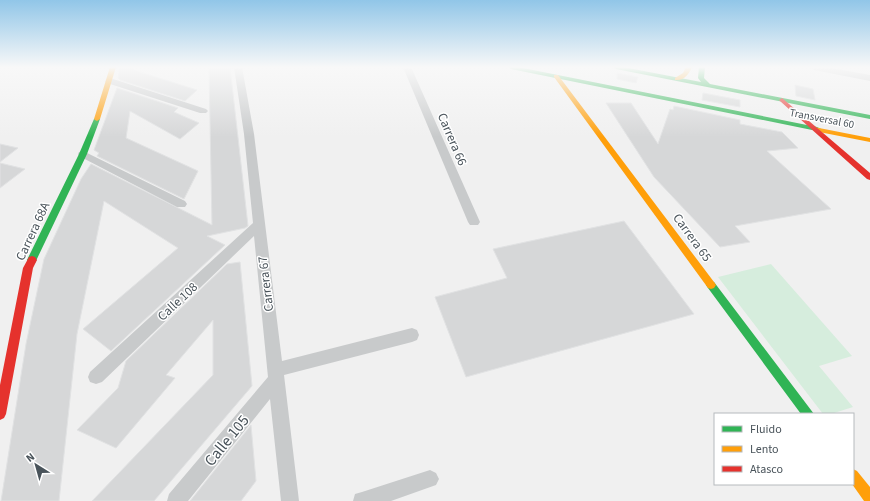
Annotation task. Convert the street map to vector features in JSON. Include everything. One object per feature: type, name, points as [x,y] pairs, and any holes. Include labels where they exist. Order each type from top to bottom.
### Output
[{"type":"street","name":"Carrera 68A","points":[[0,414],[28,268],[83,154],[107,90]]},
{"type":"street","points":[[137,90],[203,111]]},
{"type":"street","name":"Carrera 67","points":[[242,90],[249,134],[258,226],[290,501]]},
{"type":"street","name":"Carrera 66","points":[[417,90],[474,222]]},
{"type":"street","name":"Carrera 65","points":[[567,90],[807,413]]},
{"type":"street","name":"Transversal 60","points":[[626,90],[870,140]]},
{"type":"street","name":"Transversal 60","points":[[735,90],[870,117]]},
{"type":"street","points":[[782,100],[870,177]]},
{"type":"street","points":[[83,154],[181,204]]},
{"type":"street","name":"Calle 108","points":[[96,377],[258,226]]},
{"type":"street","points":[[276,375],[412,334]]},
{"type":"street","name":"Calle 105","points":[[176,501],[276,375]]},
{"type":"street","points":[[854,476],[870,498]]},
{"type":"street","points":[[362,501],[430,479]]},
{"type":"green space","points":[[771,264],[852,356],[819,366],[853,407],[834,413],[822,413],[718,277]]},
{"type":"building","points":[[116,90],[124,90],[178,108],[174,112],[199,123],[180,139],[130,111],[126,138],[198,171],[184,199],[97,156],[99,153],[94,150]]},
{"type":"building","points":[[152,90],[197,90],[185,101]]},
{"type":"building","points":[[209,90],[233,90],[248,226],[245,228],[207,236],[225,245],[111,351],[83,329],[178,248],[104,201],[77,334],[59,501],[1,501],[26,344],[44,259],[81,179],[91,164],[212,225]]},
{"type":"building","points":[[795,90],[813,90],[815,100],[796,96]]},
{"type":"building","points":[[703,93],[740,100],[740,107],[702,100]]},
{"type":"building","points":[[606,103],[631,103],[658,144],[670,109],[673,110],[674,106],[740,120],[740,124],[782,132],[798,148],[767,151],[831,209],[735,226],[750,242],[720,247],[654,177]]},
{"type":"building","points":[[0,144],[18,148],[0,162]]},
{"type":"building","points":[[0,163],[25,169],[0,188]]},
{"type":"building","points":[[624,221],[694,314],[466,377],[435,297],[507,278],[493,249]]},
{"type":"building","points":[[240,262],[252,386],[154,501],[92,501],[213,375],[213,320],[166,375],[175,378],[116,448],[77,430],[118,388],[126,361],[227,264]]},
{"type":"building","points":[[251,425],[256,481],[241,501],[190,501]]},
{"type":"traffic: fast","points":[[626,90],[817,129]]},
{"type":"traffic: fast","points":[[735,90],[870,117]]},
{"type":"traffic: fast","points":[[32,260],[83,154],[97,119]]},
{"type":"traffic: fast","points":[[711,285],[807,413]]},
{"type":"traffic: slow","points":[[97,119],[106,90]]},
{"type":"traffic: slow","points":[[567,90],[711,285]]},
{"type":"traffic: slow","points":[[817,129],[870,140]]},
{"type":"traffic: slow","points":[[854,476],[870,498]]},
{"type":"traffic: jam","points":[[782,100],[870,177]]},
{"type":"traffic: jam","points":[[0,414],[28,268],[32,260]]}]
